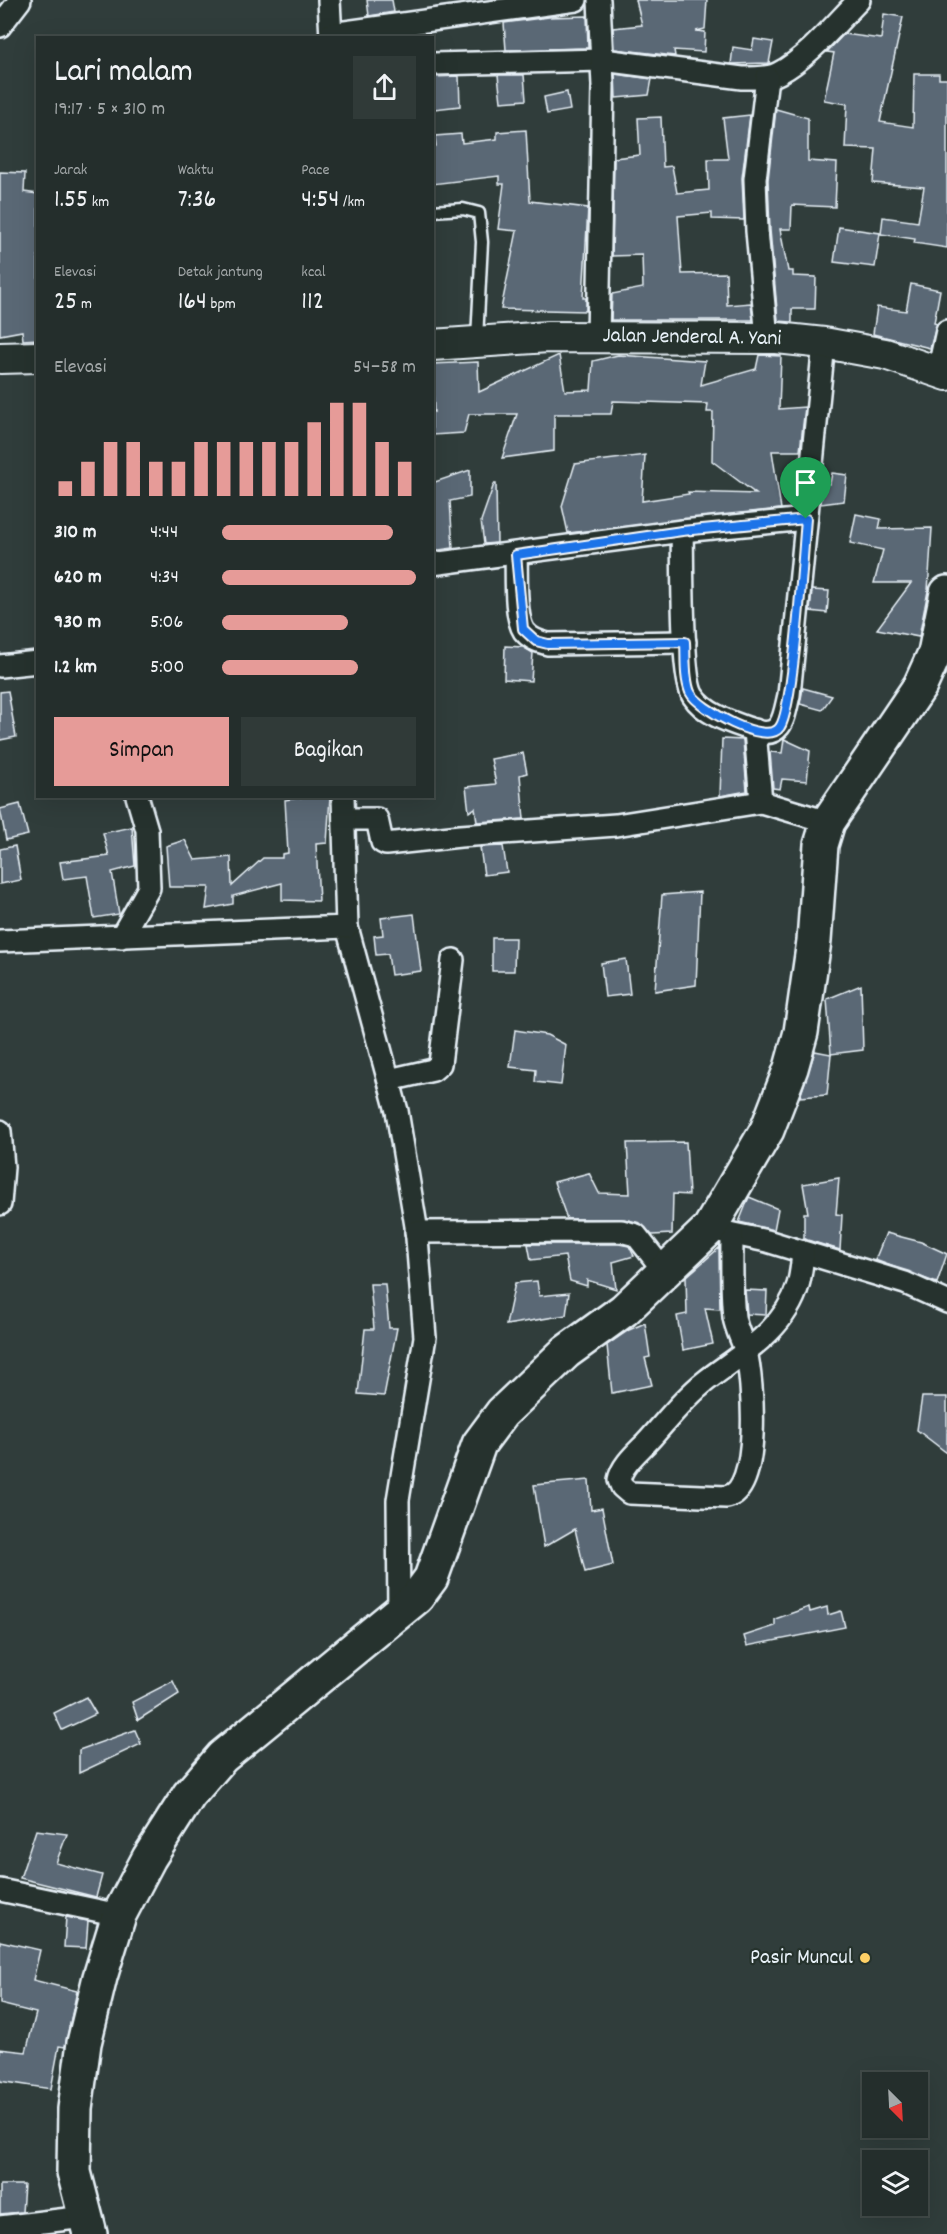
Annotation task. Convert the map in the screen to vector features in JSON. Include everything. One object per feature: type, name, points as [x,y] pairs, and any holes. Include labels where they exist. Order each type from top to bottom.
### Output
[{"type":"highway","points":[[87,2226],[74,2172],[75,2109],[84,2043],[100,1977],[119,1915],[149,1858],[189,1795],[222,1757],[417,1597],[431,1578],[479,1444],[502,1413],[566,1352],[624,1310],[665,1272],[721,1232],[767,1130],[791,1068],[801,1032],[814,941],[821,845],[828,822],[920,686],[935,653],[947,593]]},
{"type":"main road","name":"Jalan Jenderal A. Yani","points":[[434,345],[598,338],[767,338],[824,343],[885,354],[942,373]]},
{"type":"main road","points":[[0,358],[36,357]]},
{"type":"street","points":[[0,26],[20,0]]},
{"type":"street","points":[[329,0],[331,36],[576,0]]},
{"type":"street","points":[[598,338],[603,60],[599,0]]},
{"type":"street","points":[[434,64],[603,60],[742,78],[767,76],[778,73],[798,59],[859,0]]},
{"type":"street","points":[[767,76],[755,179],[767,338]]},
{"type":"street","points":[[942,373],[947,331]]},
{"type":"street","points":[[682,531],[687,682],[700,705],[729,722],[755,730],[774,732],[781,727],[789,695],[824,343]]},
{"type":"street","points":[[434,564],[516,555],[682,531],[806,519]]},
{"type":"street","points":[[516,555],[523,629],[536,641],[548,644],[685,642]]},
{"type":"street","points":[[0,666],[36,662]]},
{"type":"street","points":[[755,730],[761,802]]},
{"type":"street","points":[[121,937],[149,888],[151,870],[147,830],[138,798]]},
{"type":"street","points":[[343,798],[347,927],[397,1111],[417,1233],[425,1337],[398,1500],[399,1614]]},
{"type":"street","points":[[344,819],[377,819],[382,842],[386,844],[460,836],[616,825],[761,802],[828,822]]},
{"type":"street","points":[[0,941],[347,927]]},
{"type":"street","points":[[389,1080],[433,1070],[440,1064],[453,960]]},
{"type":"street","points":[[0,1131],[3,1167],[0,1204]]},
{"type":"street","points":[[417,1233],[621,1231],[636,1235],[665,1272]]},
{"type":"street","points":[[803,1253],[798,1286],[776,1322],[746,1353],[694,1392],[635,1455],[619,1480],[624,1489],[636,1494],[726,1497],[740,1491],[748,1466],[752,1422],[746,1353],[735,1320],[731,1281],[721,1232],[803,1253],[905,1283],[947,1302]]},
{"type":"street","points":[[0,1890],[119,1915]]},
{"type":"street","points":[[0,2227],[87,2226]]},
{"type":"lane","points":[[434,211],[463,209],[479,213],[482,242],[477,342]]},
{"type":"building","points":[[367,0],[392,0],[394,12],[369,16]]},
{"type":"building","points":[[636,0],[707,0],[705,29],[696,31],[705,32],[704,52],[674,50],[675,56],[614,49],[613,28],[642,25]]},
{"type":"building","points":[[884,14],[903,17],[880,122],[913,127],[914,74],[939,74],[939,79],[947,79],[947,248],[914,243],[915,239],[881,234],[883,217],[918,222],[924,187],[873,183],[876,149],[845,148],[847,104],[824,100],[834,53],[827,52],[844,34],[881,39]]},
{"type":"building","points":[[587,16],[588,48],[506,50],[504,23],[549,17]]},
{"type":"building","points":[[754,39],[773,42],[769,63],[731,64],[733,47],[752,50]]},
{"type":"building","points":[[615,74],[652,79],[649,95],[616,98]]},
{"type":"building","points":[[498,75],[524,75],[526,100],[501,102]]},
{"type":"building","points":[[459,76],[460,106],[434,109],[434,77]]},
{"type":"building","points":[[567,92],[570,110],[547,114],[544,97]]},
{"type":"building","points":[[776,109],[808,118],[808,161],[837,163],[835,207],[792,205],[791,229],[780,229],[788,271],[793,271],[793,276],[816,277],[815,309],[792,309],[792,322],[778,321],[770,230],[768,180]]},
{"type":"building","points":[[750,115],[742,178],[744,220],[712,219],[712,213],[678,216],[682,274],[726,273],[727,305],[751,303],[753,320],[611,320],[612,294],[643,288],[642,255],[612,256],[614,158],[640,155],[638,118],[661,117],[663,167],[672,166],[677,193],[709,190],[708,159],[728,159],[723,118]]},
{"type":"building","points":[[526,130],[530,201],[588,208],[583,298],[586,298],[586,311],[501,309],[517,231],[498,229],[504,184],[499,184],[499,176],[434,184],[435,136],[461,134],[462,143],[497,139],[497,132]]},
{"type":"building","points":[[0,172],[25,173],[24,192],[36,194],[36,339],[23,340],[22,331],[0,335]]},
{"type":"building","points":[[839,227],[880,233],[875,267],[834,262]]},
{"type":"building","points":[[911,284],[940,290],[934,323],[937,324],[930,348],[873,334],[877,307],[906,311]]},
{"type":"building","points":[[559,355],[565,391],[591,390],[593,361],[618,355],[705,361],[701,385],[756,369],[759,355],[781,356],[779,409],[805,407],[800,451],[772,451],[781,509],[568,533],[562,506],[575,464],[645,455],[642,501],[689,494],[688,492],[756,494],[712,461],[713,412],[707,412],[708,404],[613,401],[611,414],[554,414],[554,451],[502,458],[517,414],[469,414],[464,433],[434,435],[434,364],[478,362],[479,392]]},
{"type":"building","points":[[470,470],[470,497],[450,501],[453,548],[434,551],[434,482]]},
{"type":"building","points":[[832,473],[847,475],[844,501],[821,504],[823,483],[830,484]]},
{"type":"building","points":[[494,484],[496,484],[497,543],[484,544],[481,521]]},
{"type":"building","points":[[856,514],[881,519],[879,529],[932,528],[928,591],[919,637],[877,629],[911,583],[874,583],[883,550],[850,543]]},
{"type":"building","points":[[812,590],[829,591],[827,613],[810,611]]},
{"type":"building","points":[[505,646],[523,647],[533,653],[531,681],[504,679]]},
{"type":"building","points":[[803,688],[832,696],[822,710],[800,704]]},
{"type":"building","points":[[8,691],[16,737],[0,740],[0,692]]},
{"type":"building","points":[[722,739],[743,740],[747,791],[720,796]]},
{"type":"building","points":[[784,739],[810,751],[807,781],[782,779],[780,789],[773,788],[770,752],[782,753]]},
{"type":"building","points":[[523,753],[527,773],[520,775],[524,819],[477,822],[475,808],[469,812],[466,787],[496,784],[491,759]]},
{"type":"building","points":[[330,798],[327,843],[316,844],[319,901],[282,900],[282,883],[233,896],[233,904],[206,909],[209,887],[169,887],[166,846],[185,840],[195,860],[231,857],[232,886],[263,858],[282,858],[282,854],[288,853],[285,800]]},
{"type":"building","points":[[20,804],[28,835],[6,840],[0,809]]},
{"type":"building","points":[[132,827],[135,866],[112,872],[119,914],[94,918],[87,876],[63,879],[60,862],[109,856],[103,833]]},
{"type":"building","points":[[15,846],[21,880],[0,884],[0,849]]},
{"type":"building","points":[[503,846],[507,872],[484,875],[480,847]]},
{"type":"building","points":[[700,892],[696,985],[655,991],[662,895]]},
{"type":"building","points":[[414,914],[421,971],[391,975],[388,954],[376,955],[374,936],[383,935],[381,918]]},
{"type":"building","points":[[492,938],[515,938],[514,971],[492,971]]},
{"type":"building","points":[[626,959],[630,994],[605,997],[601,963]]},
{"type":"building","points":[[861,985],[863,1050],[831,1054],[827,999]]},
{"type":"building","points":[[515,1030],[547,1035],[566,1045],[561,1085],[535,1082],[536,1070],[510,1067]]},
{"type":"building","points":[[815,1051],[831,1054],[827,1095],[800,1097]]},
{"type":"building","points":[[686,1142],[689,1195],[673,1194],[672,1234],[652,1235],[640,1223],[624,1219],[567,1219],[554,1182],[589,1173],[599,1193],[630,1194],[627,1143]]},
{"type":"building","points":[[839,1178],[836,1214],[842,1215],[840,1250],[804,1239],[804,1213],[808,1213],[803,1184]]},
{"type":"building","points":[[749,1197],[778,1209],[774,1230],[739,1222]]},
{"type":"building","points":[[886,1233],[921,1242],[947,1254],[937,1283],[875,1260]]},
{"type":"building","points":[[528,1244],[619,1244],[629,1246],[634,1256],[613,1262],[616,1289],[587,1280],[587,1286],[570,1281],[565,1256],[531,1260]]},
{"type":"building","points":[[719,1248],[720,1309],[705,1308],[713,1344],[683,1350],[677,1316],[687,1314],[686,1277]]},
{"type":"building","points":[[537,1281],[539,1296],[569,1293],[566,1315],[506,1325],[515,1283]]},
{"type":"building","points":[[370,1284],[385,1284],[389,1328],[397,1328],[384,1396],[358,1394],[365,1329],[374,1329]]},
{"type":"building","points":[[745,1290],[767,1291],[766,1315],[747,1314]]},
{"type":"building","points":[[645,1323],[650,1357],[645,1358],[652,1385],[612,1393],[607,1345],[629,1330]]},
{"type":"building","points":[[922,1397],[947,1397],[947,1453],[917,1430]]},
{"type":"building","points":[[589,1480],[591,1510],[602,1508],[613,1565],[585,1572],[575,1529],[544,1547],[534,1485]]},
{"type":"building","points":[[809,1607],[810,1612],[827,1607],[828,1615],[841,1611],[845,1627],[747,1646],[744,1636],[775,1626],[775,1619]]},
{"type":"building","points":[[173,1681],[179,1694],[138,1720],[132,1702]]},
{"type":"building","points":[[86,1697],[96,1714],[62,1730],[54,1713]]},
{"type":"building","points":[[135,1730],[141,1744],[79,1773],[79,1750]]},
{"type":"building","points":[[36,1830],[67,1834],[56,1863],[102,1875],[96,1897],[20,1878]]},
{"type":"building","points":[[66,1917],[88,1921],[86,1948],[64,1947]]},
{"type":"building","points":[[0,1941],[40,1950],[33,1980],[77,1991],[65,2047],[59,2046],[51,2089],[0,2081],[0,2049],[26,2052],[36,2013],[0,2004]]},
{"type":"building","points":[[0,2185],[24,2185],[22,2212],[0,2214]]},
{"type":"place","name":"Pasir Muncul","points":[[865,1958]]},
{"type":"route","points":[[806,519],[789,695],[781,727],[774,732],[765,733],[729,722],[700,705],[691,693],[687,682],[685,642],[548,644],[536,641],[523,629],[516,555],[682,531],[806,519]]}]
